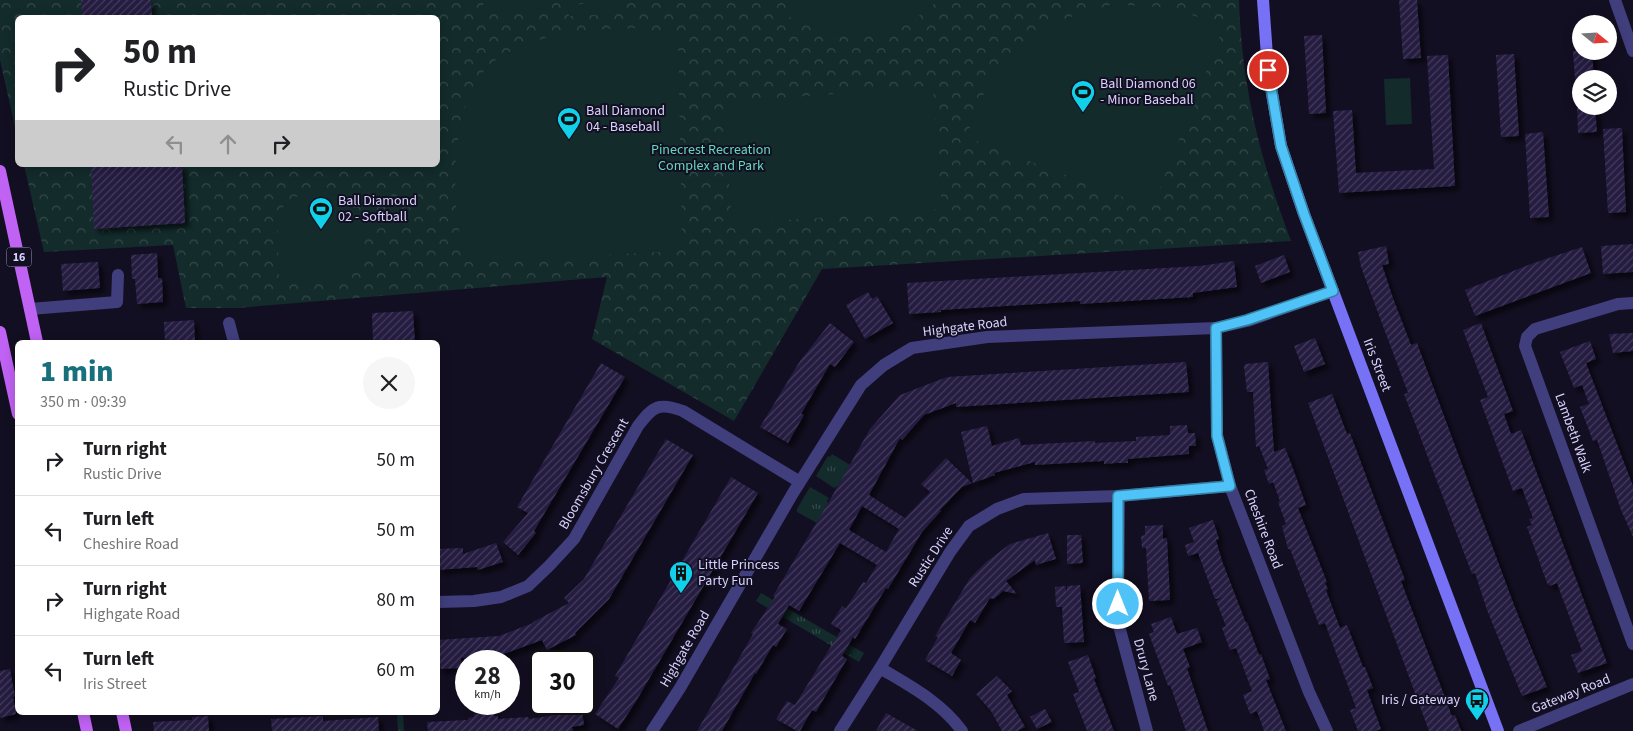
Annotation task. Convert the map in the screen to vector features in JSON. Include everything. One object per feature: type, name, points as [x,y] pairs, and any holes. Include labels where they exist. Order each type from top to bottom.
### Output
[{"type":"main road","name":"16","points":[[0,171],[37,340]]},
{"type":"main road","points":[[0,332],[15,400]]},
{"type":"main road","points":[[84,715],[87,731]]},
{"type":"main road","points":[[123,715],[126,731]]},
{"type":"street","name":"Iris Street","points":[[1263,0],[1268,70],[1281,146],[1304,214],[1498,731]]},
{"type":"street","points":[[1615,0],[1633,51]]},
{"type":"street","points":[[30,309],[118,302],[118,275]]},
{"type":"street","name":"Highgate Road","points":[[652,731],[680,688],[800,482],[861,385],[884,365],[912,348],[987,337],[1216,328],[1247,320],[1333,291]]},
{"type":"street","name":"Lambeth Walk","points":[[1633,303],[1618,304],[1535,329],[1527,337],[1525,346],[1633,644]]},
{"type":"street","points":[[229,323],[233,340]]},
{"type":"street","name":"Cheshire Road","points":[[1216,328],[1217,436],[1230,486],[1309,692],[1327,731]]},
{"type":"street","name":"Bloomsbury Crescent","points":[[440,602],[474,601],[501,597],[528,586],[574,539],[638,426],[646,414],[657,406],[670,406],[683,411],[800,482]]},
{"type":"street","name":"Rustic Drive","points":[[840,731],[950,552],[969,526],[996,510],[1024,499],[1118,496],[1230,486]]},
{"type":"street","name":"Drury Lane","points":[[1118,496],[1118,622],[1147,731]]},
{"type":"street","points":[[880,668],[924,694],[951,716],[962,731]]},
{"type":"street","name":"Gateway Road","points":[[1519,731],[1633,684]]},
{"type":"green space","name":"Pinecrest Recreation Complex and Park","points":[[0,0],[1239,0],[1244,64],[1254,123],[1270,181],[1291,241],[822,269],[734,421],[592,339],[607,277],[237,308],[186,308],[173,245],[44,252],[24,167],[440,167],[440,15],[15,15],[15,127],[0,60]]},
{"type":"green space","points":[[483,0],[543,0],[544,8],[484,13]]},
{"type":"green space","points":[[790,0],[939,0],[911,22],[889,31],[847,36],[805,25],[784,14]]},
{"type":"green space","points":[[613,2],[613,14],[569,16],[568,5]]},
{"type":"green space","name":"Ball Diamond 06 - Minor Baseball","points":[[1114,4],[1171,8],[1224,26],[1155,200],[1144,205],[966,137],[986,89],[1016,50],[1065,19]]},
{"type":"green space","name":"Ball Diamond 04 - Baseball","points":[[639,28],[678,37],[682,244],[675,251],[468,262],[460,237],[456,208],[456,160],[464,110],[473,88],[485,69],[509,52],[550,37],[584,30]]},
{"type":"green space","points":[[1410,78],[1412,124],[1386,125],[1384,79]]},
{"type":"green space","points":[[933,87],[942,209],[732,224],[723,102]]},
{"type":"green space","name":"Ball Diamond 02 - Softball","points":[[315,191],[330,192],[344,198],[355,209],[363,222],[365,237],[363,252],[356,266],[345,277],[287,282],[279,277],[277,214],[294,198]]},
{"type":"green space","points":[[832,454],[850,465],[838,486],[834,488],[816,476],[828,456],[830,457]]},
{"type":"green space","points":[[810,487],[829,498],[817,523],[797,512]]},
{"type":"green space","points":[[761,593],[864,653],[859,662],[756,601]]},
{"type":"green space","points":[[397,715],[403,715],[404,731],[398,731]]},
{"type":"building","points":[[81,0],[151,0],[152,15],[82,15]]},
{"type":"building","points":[[1399,0],[1417,0],[1421,58],[1403,59]]},
{"type":"building","points":[[1322,35],[1326,113],[1309,114],[1304,36]]},
{"type":"building","points":[[1514,54],[1519,136],[1501,137],[1496,55]]},
{"type":"building","points":[[1448,55],[1455,186],[1339,193],[1333,111],[1352,110],[1356,173],[1434,169],[1427,56]]},
{"type":"building","points":[[1574,60],[1593,60],[1593,70],[1574,70]]},
{"type":"building","points":[[1577,115],[1596,115],[1597,132],[1578,133]]},
{"type":"building","points":[[1622,128],[1626,212],[1608,213],[1603,129]]},
{"type":"building","points":[[1543,132],[1549,217],[1530,218],[1525,134]]},
{"type":"building","points":[[91,167],[182,167],[185,223],[94,229]]},
{"type":"building","points":[[1633,244],[1633,272],[1603,274],[1601,246]]},
{"type":"building","points":[[1386,246],[1389,264],[1382,265],[1393,298],[1411,345],[1417,343],[1514,605],[1547,687],[1522,696],[1487,610],[1475,573],[1472,574],[1404,394],[1408,393],[1361,267],[1358,252]]},
{"type":"building","points":[[1582,247],[1591,273],[1475,316],[1465,290],[1531,264]]},
{"type":"building","points":[[157,253],[158,278],[162,278],[163,302],[137,304],[135,279],[132,279],[131,255]]},
{"type":"building","points":[[1284,255],[1290,272],[1261,283],[1255,266]]},
{"type":"building","points":[[1234,261],[1237,287],[1193,293],[1193,297],[1080,304],[1080,301],[941,310],[941,312],[909,314],[907,283],[1200,266]]},
{"type":"building","points":[[98,262],[100,288],[63,291],[61,264]]},
{"type":"building","points":[[868,292],[872,299],[877,296],[893,323],[865,339],[846,305]]},
{"type":"building","points":[[413,311],[415,340],[373,340],[372,313]]},
{"type":"building","points":[[194,320],[195,340],[165,340],[164,322]]},
{"type":"building","points":[[830,323],[854,342],[835,367],[830,364],[801,414],[804,415],[788,443],[760,427],[800,361]]},
{"type":"building","points":[[1481,323],[1513,411],[1504,414],[1511,434],[1521,430],[1607,663],[1578,673],[1571,655],[1582,651],[1557,583],[1550,586],[1547,583],[1527,527],[1532,525],[1529,519],[1533,518],[1522,488],[1513,491],[1480,400],[1488,397],[1463,330]]},
{"type":"building","points":[[1633,333],[1633,351],[1613,353],[1609,334]]},
{"type":"building","points":[[1315,338],[1325,364],[1304,372],[1294,346]]},
{"type":"building","points":[[1590,341],[1596,359],[1586,363],[1633,486],[1633,537],[1621,510],[1597,440],[1593,441],[1580,407],[1589,404],[1582,385],[1574,388],[1560,352]]},
{"type":"building","points":[[1186,362],[1189,392],[956,407],[956,403],[924,415],[902,440],[900,438],[869,495],[905,518],[930,492],[921,484],[946,458],[972,483],[962,487],[922,532],[888,589],[886,588],[855,639],[853,637],[842,656],[847,659],[816,712],[812,710],[800,731],[776,719],[787,701],[795,705],[841,630],[831,624],[842,606],[846,608],[863,582],[866,583],[877,565],[840,543],[799,611],[789,605],[778,624],[787,629],[776,647],[773,645],[755,673],[722,731],[697,731],[753,634],[751,633],[775,597],[773,596],[870,429],[900,395],[947,377]],"holes":[[[862,506],[899,529],[886,552],[849,530]]]},
{"type":"building","points":[[1268,362],[1274,452],[1285,448],[1306,505],[1298,508],[1327,582],[1325,583],[1328,589],[1326,590],[1340,628],[1347,625],[1373,688],[1367,690],[1381,729],[1375,731],[1358,731],[1350,710],[1356,708],[1325,623],[1319,625],[1290,549],[1288,549],[1282,526],[1286,524],[1278,502],[1280,501],[1273,482],[1269,484],[1264,470],[1268,469],[1259,446],[1256,447],[1253,392],[1247,392],[1244,367],[1245,364]]},
{"type":"building","points":[[601,363],[625,377],[534,531],[536,533],[518,555],[503,542],[528,513],[517,507]]},
{"type":"building","points":[[1332,394],[1347,434],[1350,433],[1405,580],[1401,581],[1452,716],[1455,715],[1461,731],[1429,731],[1308,403]]},
{"type":"building","points":[[1187,425],[1188,433],[1195,433],[1196,446],[1189,446],[1189,454],[1128,459],[1128,463],[1104,464],[1104,461],[1035,465],[1035,462],[994,473],[995,475],[973,483],[961,432],[987,426],[992,446],[1019,438],[1021,445],[1095,441],[1095,443],[1136,441],[1136,437],[1170,435],[1170,426]]},
{"type":"building","points":[[666,439],[693,455],[609,599],[575,633],[576,635],[547,650],[542,640],[514,650],[455,650],[455,668],[440,668],[440,640],[499,636],[533,623],[569,603],[564,598],[584,579]]},
{"type":"building","points":[[731,477],[758,493],[618,729],[595,714],[619,678],[615,676]]},
{"type":"building","points":[[1213,520],[1219,539],[1216,540],[1222,561],[1259,655],[1261,654],[1270,679],[1266,680],[1286,731],[1264,731],[1257,711],[1250,714],[1243,695],[1252,691],[1236,648],[1230,650],[1222,628],[1226,626],[1216,601],[1222,598],[1215,599],[1198,553],[1188,556],[1185,545],[1194,542],[1189,528]]},
{"type":"building","points":[[1163,525],[1163,539],[1167,538],[1170,600],[1149,601],[1146,548],[1142,548],[1141,536],[1145,535],[1145,526]]},
{"type":"building","points":[[1048,533],[1056,559],[1036,565],[1035,560],[1006,581],[1017,594],[1003,591],[994,599],[990,598],[975,623],[970,620],[951,653],[961,660],[952,676],[925,660],[938,637],[935,636],[970,578],[985,563],[1010,544]]},
{"type":"building","points":[[1067,535],[1081,535],[1083,563],[1067,564]]},
{"type":"building","points":[[496,543],[503,562],[478,570],[477,567],[440,570],[440,549],[463,548],[463,554]]},
{"type":"building","points":[[1080,585],[1084,642],[1064,643],[1062,607],[1056,607],[1055,587],[1065,586],[1067,592],[1067,586]]},
{"type":"building","points":[[1171,617],[1177,634],[1197,628],[1202,642],[1183,649],[1190,667],[1187,668],[1208,731],[1186,731],[1149,634],[1154,632],[1151,624]]},
{"type":"building","points":[[1088,655],[1096,678],[1094,679],[1114,731],[1087,731],[1073,694],[1079,692],[1068,662]]},
{"type":"building","points":[[10,669],[15,696],[13,697],[15,714],[0,718],[0,671]]},
{"type":"building","points":[[997,676],[1012,691],[1007,695],[1025,727],[1017,731],[1002,731],[991,711],[976,694]]},
{"type":"building","points":[[1045,709],[1052,722],[1037,729],[1030,717]]},
{"type":"building","points":[[886,713],[918,731],[876,731]]},
{"type":"building","points":[[474,715],[494,715],[498,716],[498,719],[528,717],[529,719],[556,715],[583,715],[584,725],[572,727],[573,731],[428,731],[427,722],[468,720],[468,718],[474,717]]},
{"type":"building","points":[[208,716],[209,731],[154,731],[153,722],[192,720],[192,717]]},
{"type":"building","points":[[323,716],[323,721],[378,717],[379,731],[272,731],[271,719]]},
{"type":"place","name":"Ball Diamond 06 - Minor Baseball","points":[[1083,113]]},
{"type":"place","name":"Ball Diamond 04 - Baseball","points":[[569,140]]},
{"type":"place","name":"Ball Diamond 02 - Softball","points":[[321,230]]},
{"type":"place","name":"Little Princess Party Fun","points":[[681,594]]},
{"type":"place","name":"Iris / Gateway","points":[[1477,721]]},
{"type":"route","points":[[1118,604],[1118,496],[1230,486],[1217,436],[1216,328],[1247,320],[1333,291],[1281,146],[1268,70]]}]
